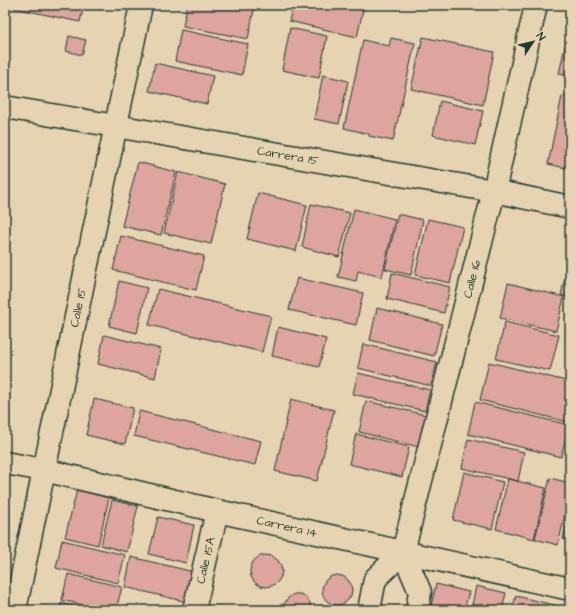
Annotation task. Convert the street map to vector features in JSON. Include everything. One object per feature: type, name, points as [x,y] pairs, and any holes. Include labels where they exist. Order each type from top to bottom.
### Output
[{"type":"street","name":"Calle 15","points":[[15,610],[141,5]]},
{"type":"street","name":"Calle 16","points":[[403,552],[494,191],[536,5]]},
{"type":"street","name":"Carrera 15","points":[[5,107],[494,191],[570,208]]},
{"type":"street","name":"Carrera 14","points":[[5,463],[44,470],[217,511],[570,589]]},
{"type":"street","name":"Calle 15A","points":[[194,610],[217,511]]},
{"type":"street","points":[[369,610],[375,579],[403,552],[420,592],[417,610]]},
{"type":"building","points":[[5,5],[84,5],[80,22]]},
{"type":"building","points":[[187,5],[255,5],[248,39],[183,26]]},
{"type":"building","points":[[293,5],[364,5],[357,37],[289,21]]},
{"type":"building","points":[[290,28],[327,36],[319,78],[282,70]]},
{"type":"building","points":[[181,30],[248,44],[242,75],[175,61]]},
{"type":"building","points":[[69,36],[86,40],[82,55],[66,51]]},
{"type":"building","points":[[423,37],[494,52],[483,105],[411,89]]},
{"type":"building","points":[[391,38],[415,43],[393,141],[369,136],[369,134],[344,128],[363,40],[389,46]]},
{"type":"building","points":[[566,41],[570,42],[570,76],[559,74]]},
{"type":"building","points":[[155,63],[213,76],[207,104],[149,91]]},
{"type":"building","points":[[323,75],[348,81],[339,124],[314,119]]},
{"type":"building","points":[[562,96],[570,97],[570,169],[548,164]]},
{"type":"building","points":[[440,101],[483,111],[475,145],[433,135]]},
{"type":"building","points":[[138,162],[176,172],[161,235],[122,226]]},
{"type":"building","points":[[178,172],[225,184],[211,244],[164,233]]},
{"type":"building","points":[[258,193],[307,205],[296,251],[247,239]]},
{"type":"building","points":[[311,204],[350,213],[339,257],[302,247]]},
{"type":"building","points":[[354,209],[395,219],[382,277],[358,271],[356,281],[338,277]]},
{"type":"building","points":[[398,214],[423,220],[411,275],[385,269]]},
{"type":"building","points":[[428,219],[463,227],[450,283],[415,275]]},
{"type":"building","points":[[121,236],[204,256],[196,290],[113,270]]},
{"type":"building","points":[[570,257],[570,297],[561,295]]},
{"type":"building","points":[[392,273],[450,287],[444,313],[387,299]]},
{"type":"building","points":[[297,278],[363,293],[356,325],[289,310]]},
{"type":"building","points":[[119,281],[147,288],[137,333],[109,326]]},
{"type":"building","points":[[508,283],[564,297],[556,331],[500,318]]},
{"type":"building","points":[[158,289],[271,316],[262,352],[149,325]]},
{"type":"building","points":[[377,308],[442,324],[434,356],[370,340]]},
{"type":"building","points":[[505,322],[559,335],[550,371],[496,359]]},
{"type":"building","points":[[278,327],[326,339],[319,367],[272,356]]},
{"type":"building","points":[[104,335],[161,349],[155,378],[98,364]]},
{"type":"building","points":[[363,344],[437,362],[431,386],[358,368]]},
{"type":"building","points":[[489,362],[570,382],[570,414],[568,422],[480,400]]},
{"type":"building","points":[[358,373],[430,390],[425,411],[353,394]]},
{"type":"building","points":[[94,399],[133,408],[125,444],[86,435]]},
{"type":"building","points":[[291,399],[334,410],[317,481],[275,471]]},
{"type":"building","points":[[366,401],[426,415],[419,447],[359,432]]},
{"type":"building","points":[[475,402],[569,425],[561,457],[468,434]]},
{"type":"building","points":[[139,411],[261,441],[255,465],[134,436]]},
{"type":"building","points":[[356,434],[409,447],[402,477],[349,464]]},
{"type":"building","points":[[468,439],[524,452],[518,481],[462,468]]},
{"type":"building","points":[[464,472],[503,482],[492,529],[453,520]]},
{"type":"building","points":[[550,478],[570,483],[570,493],[558,545],[535,539]]},
{"type":"building","points":[[508,479],[546,488],[534,539],[496,529]]},
{"type":"building","points":[[77,490],[109,498],[98,545],[65,537]]},
{"type":"building","points":[[112,500],[138,506],[127,552],[101,545]]},
{"type":"building","points":[[570,509],[570,541],[563,539]]},
{"type":"building","points":[[158,517],[194,525],[186,563],[149,554]]},
{"type":"building","points":[[62,540],[125,555],[118,583],[56,568]]},
{"type":"building","points":[[266,555],[277,560],[282,571],[277,582],[266,587],[255,582],[250,571],[255,560]]},
{"type":"building","points":[[131,557],[194,572],[187,602],[125,587]]},
{"type":"building","points":[[68,574],[122,587],[116,610],[104,610],[62,600]]},
{"type":"building","points":[[337,575],[348,579],[352,590],[348,601],[337,605],[326,601],[322,590],[326,579]]},
{"type":"building","points":[[436,584],[469,592],[464,610],[430,610]]},
{"type":"building","points":[[476,586],[506,593],[502,610],[471,610]]},
{"type":"building","points":[[294,594],[300,594],[306,597],[310,603],[311,610],[285,610],[284,604],[288,598]]},
{"type":"building","points":[[516,596],[567,608],[566,610],[512,610]]},
{"type":"building","points":[[61,603],[91,610],[59,610]]}]
